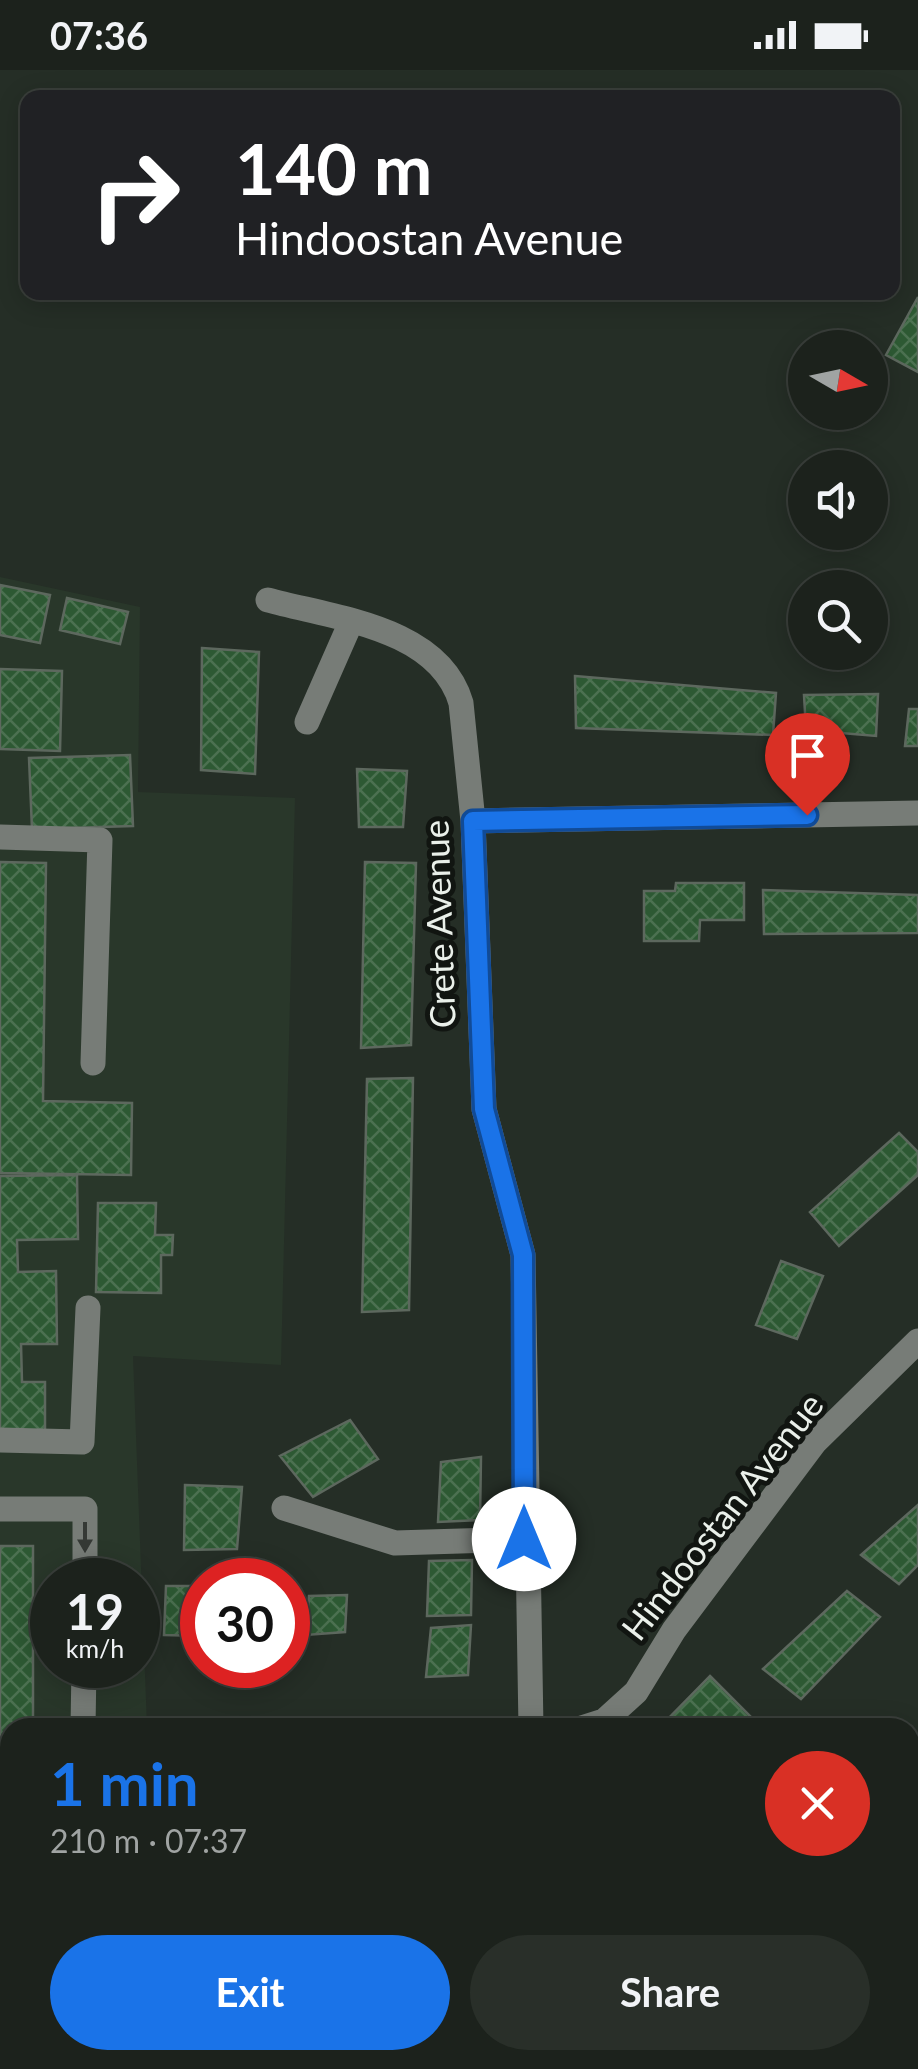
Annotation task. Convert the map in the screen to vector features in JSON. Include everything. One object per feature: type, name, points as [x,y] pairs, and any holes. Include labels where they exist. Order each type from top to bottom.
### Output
[{"type":"street","name":"Crete Avenue","points":[[268,600],[414,644],[456,686],[473,821],[484,1109],[523,1255],[524,1539],[530,1718]]},
{"type":"street","points":[[307,722],[351,622]]},
{"type":"street","points":[[473,821],[918,813]]},
{"type":"street","points":[[0,837],[100,840],[92,1062]]},
{"type":"street","points":[[0,1440],[82,1442],[88,1308]]},
{"type":"street","name":"Hindoostan Avenue","points":[[607,1718],[636,1692],[674,1630],[815,1442],[918,1342]]},
{"type":"street","points":[[284,1508],[395,1543],[524,1539]]},
{"type":"street","points":[[0,1509],[85,1510],[84,1558]]},
{"type":"street","points":[[83,1718],[84,1688]]},
{"type":"shaded area","points":[[0,577],[140,607],[138,792],[295,798],[281,1365],[133,1356],[141,1558],[30,1558],[30,1688],[146,1688],[147,1718],[0,1718]]},
{"type":"building","points":[[918,297],[918,372],[888,356]]},
{"type":"building","points":[[0,585],[50,595],[40,643],[0,635]]},
{"type":"building","points":[[67,598],[128,612],[120,644],[60,630]]},
{"type":"building","points":[[202,648],[259,652],[255,774],[201,770]]},
{"type":"building","points":[[0,669],[62,671],[60,751],[0,749]]},
{"type":"building","points":[[575,676],[776,693],[773,735],[576,728]]},
{"type":"building","points":[[878,694],[876,736],[806,730],[804,695]]},
{"type":"building","points":[[909,709],[918,709],[918,746],[905,746]]},
{"type":"building","points":[[130,755],[133,826],[32,829],[29,758]]},
{"type":"building","points":[[357,769],[407,771],[403,827],[359,827]]},
{"type":"building","points":[[0,862],[46,863],[43,1101],[132,1103],[131,1175],[0,1173]]},
{"type":"building","points":[[365,862],[416,863],[411,1045],[361,1048]]},
{"type":"building","points":[[676,883],[744,883],[744,920],[700,920],[699,941],[644,941],[644,891],[675,891]]},
{"type":"building","points":[[763,890],[918,895],[918,933],[764,934]]},
{"type":"building","points":[[413,1078],[409,1310],[362,1312],[367,1079]]},
{"type":"building","points":[[899,1133],[918,1152],[918,1175],[839,1246],[810,1212]]},
{"type":"building","points":[[77,1175],[78,1239],[17,1240],[18,1272],[56,1271],[57,1344],[21,1344],[22,1382],[45,1382],[45,1432],[0,1433],[0,1176]]},
{"type":"building","points":[[98,1203],[156,1203],[155,1235],[173,1235],[172,1255],[161,1255],[161,1293],[96,1292]]},
{"type":"building","points":[[781,1261],[823,1276],[797,1339],[756,1325]]},
{"type":"building","points":[[350,1420],[378,1459],[313,1497],[280,1456]]},
{"type":"building","points":[[481,1457],[480,1520],[438,1522],[441,1462]]},
{"type":"building","points":[[185,1485],[242,1487],[237,1549],[184,1550]]},
{"type":"building","points":[[918,1505],[918,1565],[899,1584],[861,1555]]},
{"type":"building","points":[[0,1546],[33,1546],[33,1718],[0,1718]]},
{"type":"building","points":[[472,1560],[471,1615],[427,1616],[429,1561]]},
{"type":"building","points":[[166,1586],[180,1586],[180,1635],[164,1635]]},
{"type":"building","points":[[847,1591],[880,1617],[801,1699],[763,1669]]},
{"type":"building","points":[[347,1595],[345,1632],[310,1635],[310,1596]]},
{"type":"building","points":[[471,1625],[468,1675],[426,1677],[431,1628]]},
{"type":"building","points":[[710,1676],[752,1718],[669,1718]]},
{"type":"route","points":[[524,1539],[523,1255],[484,1109],[473,821],[807,815]]}]
